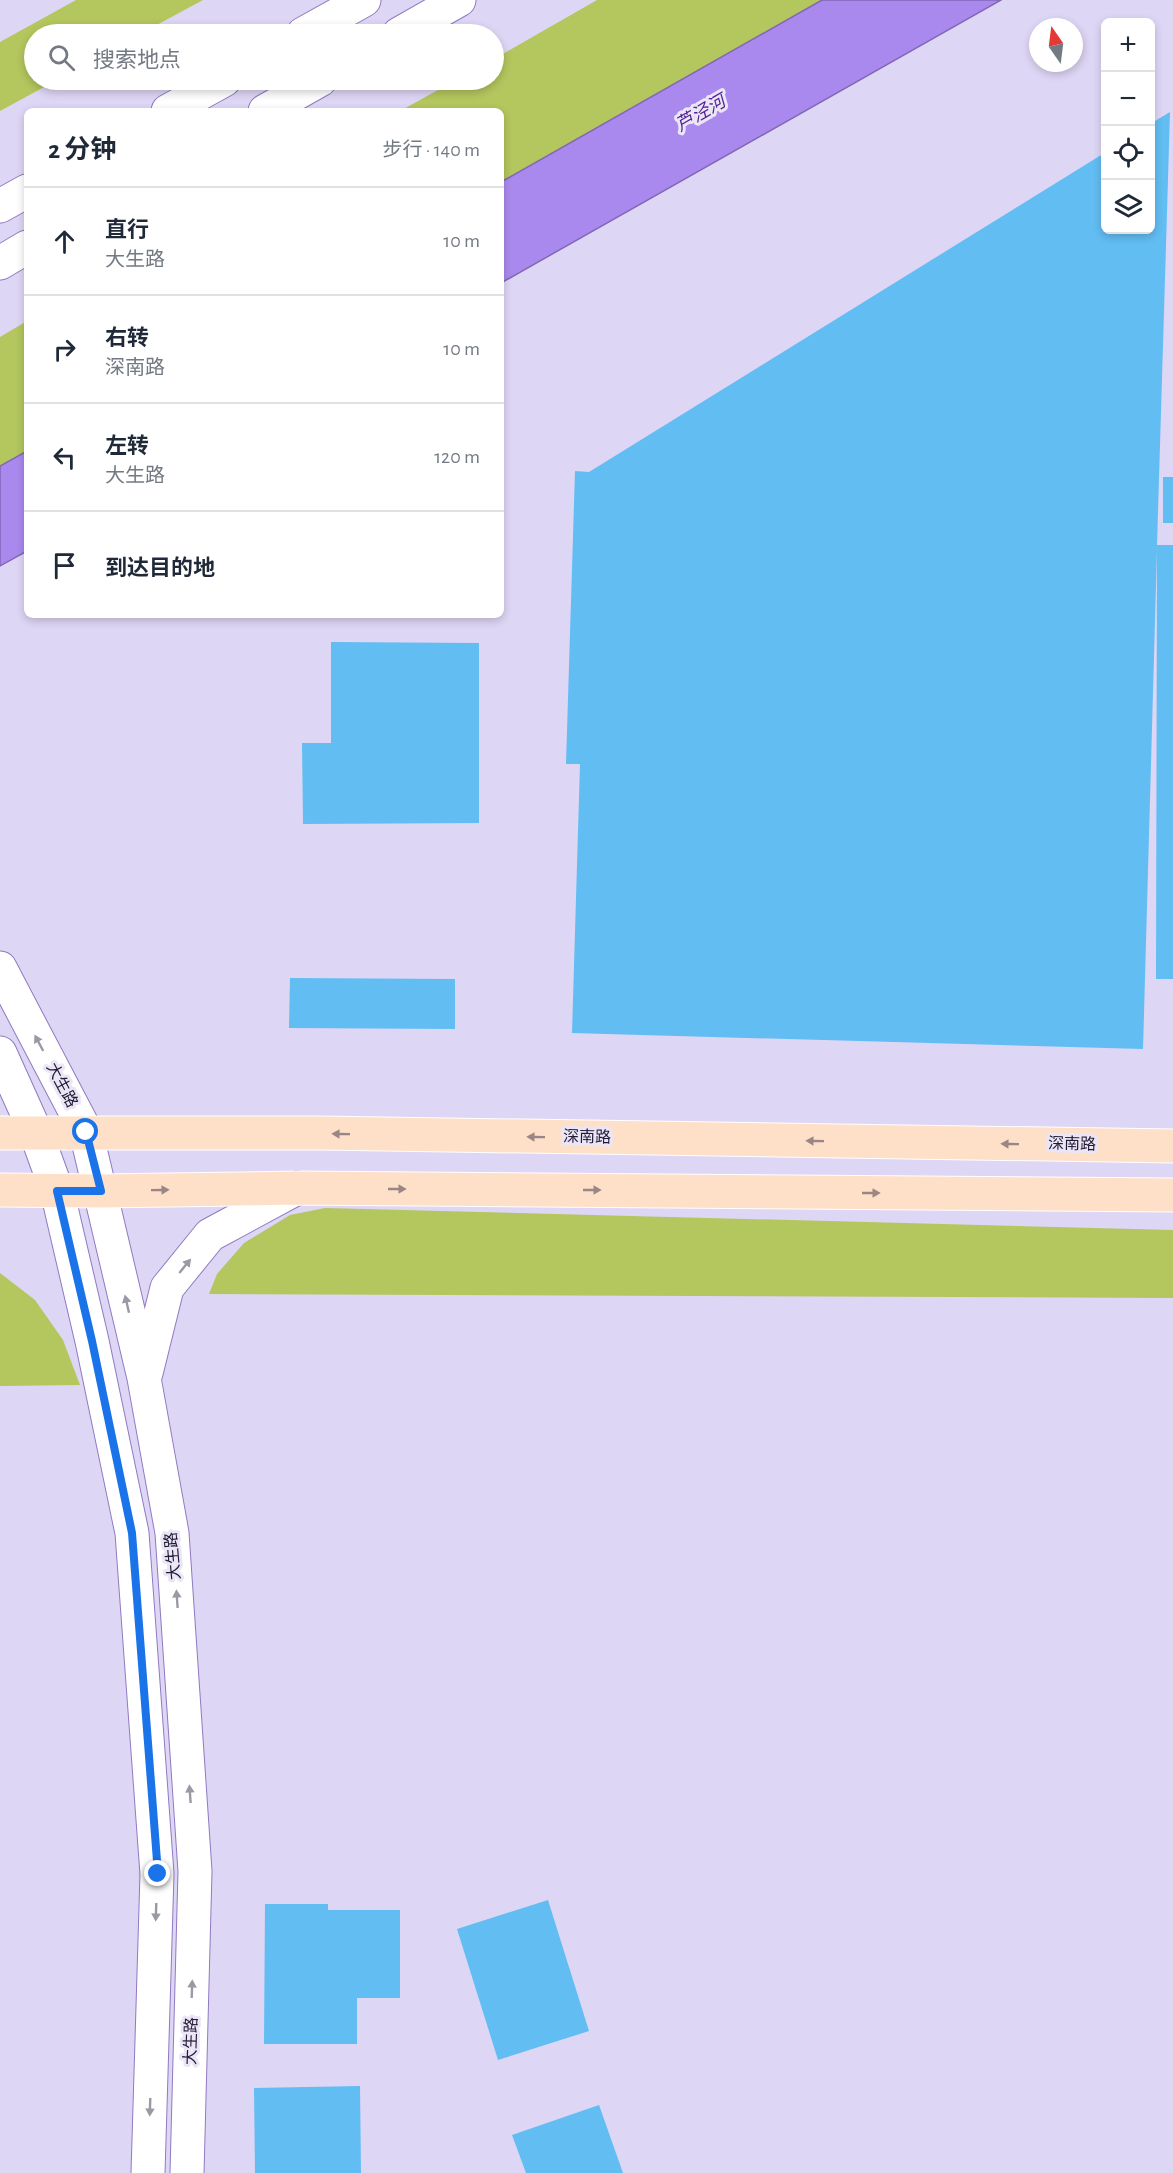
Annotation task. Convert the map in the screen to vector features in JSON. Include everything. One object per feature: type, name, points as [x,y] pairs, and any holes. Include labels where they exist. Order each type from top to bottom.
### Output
[{"type":"main road","name":"深南路","points":[[0,1133],[86,1132],[1173,1146]]},
{"type":"main road","points":[[0,1190],[297,1188],[1173,1195]]},
{"type":"street","points":[[321,24],[364,0]]},
{"type":"street","points":[[417,24],[459,0]]},
{"type":"street","points":[[173,108],[206,90]]},
{"type":"street","points":[[270,108],[302,90]]},
{"type":"street","points":[[0,206],[24,193]]},
{"type":"street","points":[[0,263],[24,249]]},
{"type":"street","name":"大生路","points":[[0,968],[86,1132],[144,1378],[172,1533],[195,1870],[187,2173]]},
{"type":"street","points":[[0,1053],[36,1133],[57,1191],[92,1341],[132,1533],[158,1874],[148,2173]]},
{"type":"street","points":[[144,1378],[167,1288],[210,1235],[297,1188]]},
{"type":"green space","points":[[76,0],[203,0],[159,24],[33,24]]},
{"type":"green space","points":[[597,0],[822,0],[504,180],[504,108],[405,108],[438,90],[504,90],[504,53]]},
{"type":"green space","points":[[24,29],[24,90],[39,90],[0,111],[0,42]]},
{"type":"green space","points":[[24,323],[24,453],[0,466],[0,337]]},
{"type":"green space","points":[[325,1208],[1173,1230],[1173,1298],[209,1294],[217,1274],[244,1243],[290,1215]]},
{"type":"green space","points":[[0,1273],[35,1300],[63,1340],[80,1385],[0,1386]]},
{"type":"water","name":"芦泾河","points":[[822,0],[1001,0],[504,281],[504,180]]},
{"type":"water","points":[[24,453],[24,553],[0,566],[0,466]]},
{"type":"building","points":[[1170,112],[1157,545],[1173,545],[1173,979],[1156,979],[1157,550],[1143,1049],[572,1033],[580,764],[566,764],[575,471],[589,472],[1101,155],[1101,234],[1155,234],[1155,121]]},
{"type":"building","points":[[1163,477],[1173,477],[1173,523],[1163,523]]},
{"type":"building","points":[[331,642],[479,643],[479,823],[303,824],[302,743],[331,743]]},
{"type":"building","points":[[290,978],[455,979],[455,1029],[289,1028]]},
{"type":"building","points":[[548,1900],[589,2031],[498,2060],[457,1929]]},
{"type":"building","points":[[265,1904],[328,1904],[328,1910],[400,1910],[400,1998],[357,1998],[357,2044],[264,2044]]},
{"type":"building","points":[[360,2086],[361,2173],[255,2173],[254,2088]]},
{"type":"building","points":[[599,2105],[623,2173],[526,2173],[512,2135]]},
{"type":"route","points":[[86,1132],[101,1191],[57,1191],[92,1341],[132,1533],[158,1874]]}]
